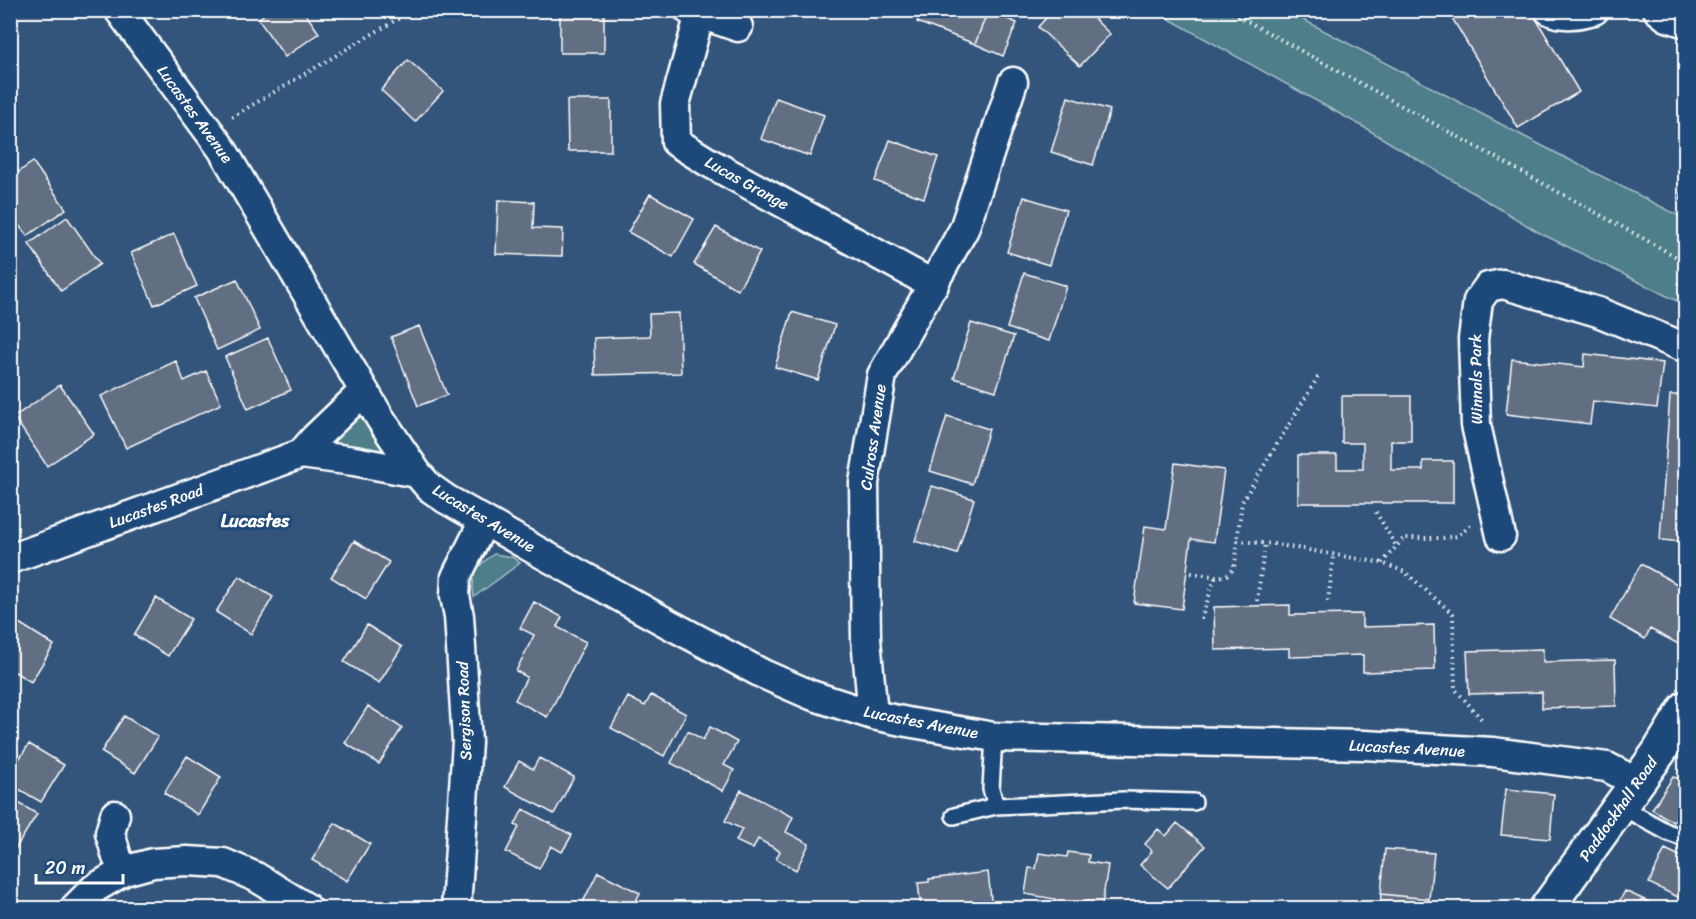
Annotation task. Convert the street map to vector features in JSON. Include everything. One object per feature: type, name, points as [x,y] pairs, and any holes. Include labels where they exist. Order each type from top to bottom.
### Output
[{"type":"street","name":"Lucastes Avenue","points":[[119,10],[234,168],[380,418],[429,487],[446,499],[669,624],[763,674],[811,695],[873,715],[994,737],[1364,745],[1493,752],[1607,767],[1628,794]]},
{"type":"street","points":[[1549,10],[1553,13],[1574,15],[1594,10]]},
{"type":"street","points":[[1658,10],[1667,17],[1686,23]]},
{"type":"street","name":"Lucas Grange","points":[[738,27],[694,12],[675,104],[676,142],[708,162],[934,285]]},
{"type":"street","name":"Culross Avenue","points":[[873,715],[866,639],[864,483],[882,375],[964,230],[1013,82]]},
{"type":"street","name":"Winnals Park","points":[[1501,536],[1476,425],[1473,339],[1478,301],[1488,287],[1503,284],[1598,312],[1686,348]]},
{"type":"street","name":"Lucastes Road","points":[[301,454],[364,391]]},
{"type":"street","name":"Lucastes Road","points":[[10,559],[301,454],[417,473]]},
{"type":"street","name":"Sergison Road","points":[[456,909],[467,742],[459,616],[455,596],[456,578],[484,520]]},
{"type":"street","name":"Paddockhall Road","points":[[1547,909],[1659,752],[1686,708]]},
{"type":"street","points":[[115,814],[110,833],[117,858],[124,872]]},
{"type":"street","points":[[75,909],[95,888],[124,872],[153,863],[187,861],[223,863],[256,877],[307,909]]},
{"type":"lane","name":"Lucastes Avenue","points":[[994,737],[991,789],[996,806]]},
{"type":"lane","points":[[1628,794],[1667,832],[1686,839]]},
{"type":"lane","points":[[954,816],[996,806],[1124,800],[1194,802]]},
{"type":"path","points":[[213,137],[235,114],[413,10]]},
{"type":"path","points":[[1227,10],[1686,262]]},
{"type":"path","points":[[1191,573],[1216,576],[1228,575],[1233,570],[1237,561],[1242,502],[1318,377]]},
{"type":"path","points":[[1382,563],[1404,538],[1458,536],[1493,504]]},
{"type":"path","points":[[1376,512],[1396,546]]},
{"type":"path","points":[[1237,541],[1334,553],[1382,563],[1405,572],[1453,614],[1455,688],[1491,732],[1493,752]]},
{"type":"path","points":[[1257,601],[1264,543]]},
{"type":"path","points":[[1328,601],[1334,553]]},
{"type":"path","points":[[1201,619],[1216,576]]},
{"type":"green space","points":[[1155,11],[1287,11],[1685,219],[1685,305],[1538,232],[1367,129]]},
{"type":"green space","points":[[356,400],[417,473],[301,454]]},
{"type":"green space","points":[[494,554],[512,557],[520,563],[474,597],[475,572]]},
{"type":"building","points":[[270,10],[303,10],[319,33],[285,57],[258,19]]},
{"type":"building","points":[[560,10],[604,10],[604,53],[560,53]]},
{"type":"building","points":[[922,10],[988,10],[975,44],[917,22]]},
{"type":"building","points":[[1053,10],[1085,10],[1110,34],[1080,66],[1038,27]]},
{"type":"building","points":[[1464,10],[1531,10],[1579,92],[1518,128],[1452,18]]},
{"type":"building","points":[[988,11],[1017,23],[1003,56],[975,44]]},
{"type":"building","points":[[408,60],[443,91],[415,122],[381,90]]},
{"type":"building","points":[[1068,97],[1110,110],[1093,165],[1051,152]]},
{"type":"building","points":[[776,98],[824,115],[810,156],[761,139]]},
{"type":"building","points":[[567,100],[611,100],[611,151],[568,151]]},
{"type":"building","points":[[10,125],[19,137],[10,143]]},
{"type":"building","points":[[890,140],[938,157],[924,198],[875,181]]},
{"type":"building","points":[[33,162],[66,209],[27,236],[10,213],[10,178]]},
{"type":"building","points":[[1686,174],[1686,200],[1680,199]]},
{"type":"building","points":[[650,194],[694,219],[673,257],[628,232]]},
{"type":"building","points":[[1024,197],[1066,210],[1049,265],[1007,252]]},
{"type":"building","points":[[498,200],[534,202],[533,228],[563,229],[562,256],[496,254]]},
{"type":"building","points":[[67,217],[100,264],[61,291],[29,244]]},
{"type":"building","points":[[716,227],[760,252],[738,290],[694,264]]},
{"type":"building","points":[[174,234],[197,286],[154,305],[131,253]]},
{"type":"building","points":[[1024,273],[1066,286],[1049,341],[1007,328]]},
{"type":"building","points":[[237,279],[260,330],[217,350],[194,298]]},
{"type":"building","points":[[792,312],[835,325],[818,380],[775,367]]},
{"type":"building","points":[[679,313],[681,373],[595,375],[594,338],[650,336],[649,314]]},
{"type":"building","points":[[971,323],[1014,336],[996,391],[954,378]]},
{"type":"building","points":[[419,326],[447,395],[418,406],[391,337]]},
{"type":"building","points":[[268,338],[291,390],[248,409],[225,357]]},
{"type":"building","points":[[1585,354],[1663,363],[1657,408],[1593,401],[1590,424],[1506,414],[1512,359],[1584,367]]},
{"type":"building","points":[[176,361],[184,381],[206,371],[221,404],[126,448],[101,396]]},
{"type":"building","points":[[60,385],[94,434],[47,466],[14,417]]},
{"type":"building","points":[[1670,395],[1686,395],[1686,542],[1660,540]]},
{"type":"building","points":[[1342,396],[1411,396],[1411,441],[1391,441],[1391,470],[1423,470],[1423,461],[1453,461],[1453,503],[1298,503],[1298,455],[1337,455],[1337,469],[1363,469],[1363,443],[1342,443]]},
{"type":"building","points":[[947,416],[989,429],[972,484],[930,471]]},
{"type":"building","points":[[1175,463],[1224,470],[1214,542],[1191,539],[1182,609],[1134,603],[1145,526],[1166,529]]},
{"type":"building","points":[[932,486],[974,499],[957,554],[915,541]]},
{"type":"building","points":[[354,541],[389,562],[366,599],[331,577]]},
{"type":"building","points":[[1641,564],[1686,589],[1686,648],[1650,629],[1645,639],[1610,619]]},
{"type":"building","points":[[239,576],[273,597],[251,634],[216,612]]},
{"type":"building","points":[[156,598],[191,619],[168,656],[134,635]]},
{"type":"building","points":[[534,602],[562,617],[557,627],[586,642],[547,717],[515,700],[527,677],[516,671],[534,635],[520,628]]},
{"type":"building","points":[[1290,605],[1290,615],[1362,614],[1362,627],[1434,625],[1435,670],[1363,672],[1363,655],[1289,657],[1289,648],[1215,650],[1214,607]]},
{"type":"building","points":[[19,623],[54,645],[31,682],[10,669],[10,638]]},
{"type":"building","points":[[367,625],[402,647],[379,683],[344,662]]},
{"type":"building","points":[[1543,649],[1543,662],[1615,660],[1616,706],[1542,708],[1542,692],[1469,694],[1467,651]]},
{"type":"building","points":[[651,695],[686,714],[664,756],[611,728],[628,697],[645,706]]},
{"type":"building","points":[[368,706],[402,728],[379,764],[345,743]]},
{"type":"building","points":[[124,716],[158,737],[135,773],[101,752]]},
{"type":"building","points":[[710,727],[737,742],[724,765],[734,770],[723,791],[671,763],[688,731],[703,740]]},
{"type":"building","points":[[29,744],[64,765],[41,802],[10,784],[10,773]]},
{"type":"building","points":[[187,756],[221,777],[198,815],[164,793]]},
{"type":"building","points":[[539,758],[574,777],[554,814],[505,787],[519,761],[533,769]]},
{"type":"building","points":[[1673,777],[1686,780],[1686,805],[1673,822],[1652,809]]},
{"type":"building","points":[[1506,789],[1554,794],[1550,839],[1501,835]]},
{"type":"building","points":[[741,790],[793,817],[786,832],[809,844],[796,870],[776,859],[780,851],[758,839],[753,849],[736,841],[742,829],[725,821]]},
{"type":"building","points":[[10,798],[37,814],[14,851],[10,848]]},
{"type":"building","points":[[523,809],[572,835],[562,852],[551,846],[539,869],[506,852],[519,827],[515,825]]},
{"type":"building","points":[[335,823],[370,844],[347,881],[312,860]]},
{"type":"building","points":[[1177,823],[1205,846],[1168,888],[1140,865],[1152,851],[1145,844],[1158,829],[1166,836]]},
{"type":"building","points":[[1385,849],[1434,853],[1429,899],[1381,894]]},
{"type":"building","points":[[1665,849],[1686,859],[1686,901],[1649,883]]},
{"type":"building","points":[[1068,852],[1089,855],[1088,862],[1108,865],[1102,905],[1082,902],[1081,908],[1053,908],[1055,899],[1025,894],[1029,868],[1036,869],[1039,853],[1067,857]]},
{"type":"building","points":[[598,872],[640,893],[632,908],[580,908]]},
{"type":"building","points":[[988,872],[992,908],[921,908],[918,883],[929,882],[929,879]]},
{"type":"building","points":[[1625,891],[1662,908],[1616,908]]},
{"type":"building","points":[[1381,894],[1429,899],[1429,908],[1380,908]]},
{"type":"district","name":"Lucastes","points":[[255,521]]}]
